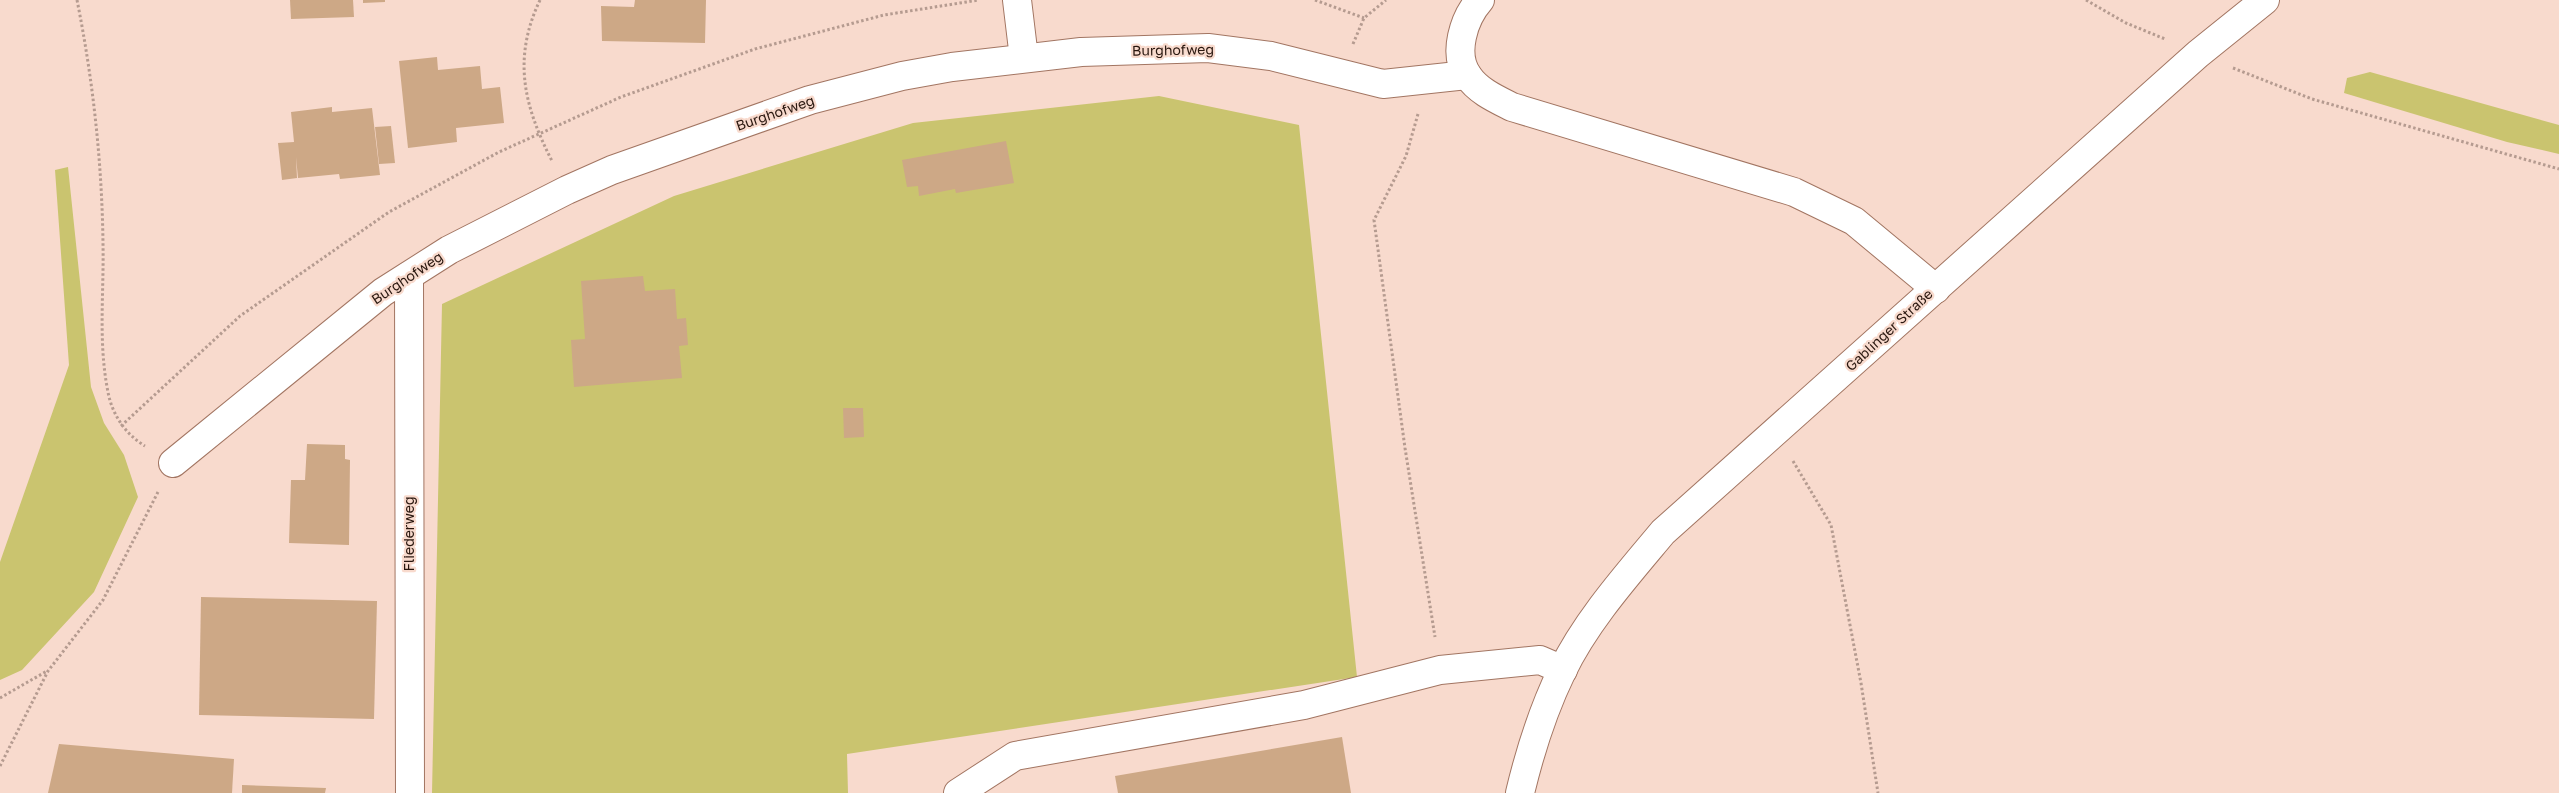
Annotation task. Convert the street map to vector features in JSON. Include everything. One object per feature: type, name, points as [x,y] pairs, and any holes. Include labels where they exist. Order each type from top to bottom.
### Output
[{"type":"street","points":[[1017,0],[1024,58]]},
{"type":"street","points":[[1467,75],[1461,59],[1461,36],[1480,0]]},
{"type":"street","points":[[1936,289],[2198,54],[2265,0]]},
{"type":"street","name":"Burghofweg","points":[[173,463],[383,292],[450,250],[567,190],[641,159],[810,100],[902,76],[1024,58],[1081,52],[1208,48],[1271,56],[1383,84],[1467,75]]},
{"type":"street","name":"Gablinger Straße","points":[[1467,75],[1487,94],[1512,107],[1794,192],[1854,221],[1936,289],[1663,532],[1606,600],[1563,670],[1530,748],[1520,793]]},
{"type":"street","name":"Fliederweg","points":[[409,276],[410,793]]},
{"type":"street","points":[[958,793],[1015,756],[1304,706],[1440,670],[1540,660],[1563,670]]},
{"type":"path","points":[[0,766],[48,671],[103,600],[173,463],[136,441],[120,426],[108,393],[103,345],[101,179],[89,60],[77,0]]},
{"type":"path","points":[[538,132],[528,106],[524,54],[531,19],[540,0]]},
{"type":"path","points":[[120,426],[240,316],[389,212],[538,132],[621,97],[755,49],[884,14],[979,0]]},
{"type":"path","points":[[1314,0],[1364,18]]},
{"type":"path","points":[[1341,75],[1364,18],[1386,0]]},
{"type":"path","points":[[2086,0],[2126,23],[2312,99],[2559,169]]},
{"type":"path","points":[[1428,80],[1406,156],[1374,220],[1405,448],[1440,670]]},
{"type":"path","points":[[1775,432],[1832,525],[1861,683],[1878,793]]},
{"type":"path","points":[[0,698],[48,671]]},
{"type":"shaded area","points":[[2370,72],[2559,125],[2559,154],[2507,142],[2344,93],[2347,78]]},
{"type":"shaded area","points":[[1159,96],[1299,125],[1357,677],[847,754],[848,793],[432,793],[442,304],[674,196],[913,123]]},
{"type":"shaded area","points":[[68,167],[91,387],[104,423],[124,455],[138,497],[94,592],[22,670],[0,680],[0,562],[69,365],[55,170]]},
{"type":"building","points":[[290,0],[353,0],[354,17],[291,19]]},
{"type":"building","points":[[363,0],[385,0],[385,2],[363,3]]},
{"type":"building","points":[[635,0],[706,0],[705,43],[602,41],[601,6],[634,7]]},
{"type":"building","points":[[437,57],[438,70],[480,66],[482,89],[500,87],[504,123],[456,128],[457,142],[408,148],[399,61]]},
{"type":"building","points":[[332,107],[332,112],[372,108],[380,175],[340,179],[339,174],[298,178],[296,157],[297,178],[282,180],[278,143],[294,142],[291,112]]},
{"type":"building","points":[[391,126],[395,163],[379,164],[375,127]]},
{"type":"building","points":[[1006,141],[1014,183],[956,193],[955,189],[919,196],[918,186],[907,187],[902,160]]},
{"type":"building","points":[[643,276],[645,291],[675,289],[677,319],[686,318],[688,345],[679,346],[682,378],[574,387],[571,340],[585,339],[581,281]]},
{"type":"building","points":[[843,408],[863,408],[864,437],[844,438]]},
{"type":"building","points":[[307,444],[345,445],[345,459],[350,460],[349,545],[289,543],[291,480],[305,480]]},
{"type":"building","points":[[201,597],[377,601],[374,719],[199,715]]},
{"type":"building","points":[[1342,737],[1351,793],[1118,793],[1115,776]]},
{"type":"building","points":[[59,744],[234,759],[232,793],[48,793]]},
{"type":"building","points":[[242,785],[326,788],[325,793],[242,793]]}]
